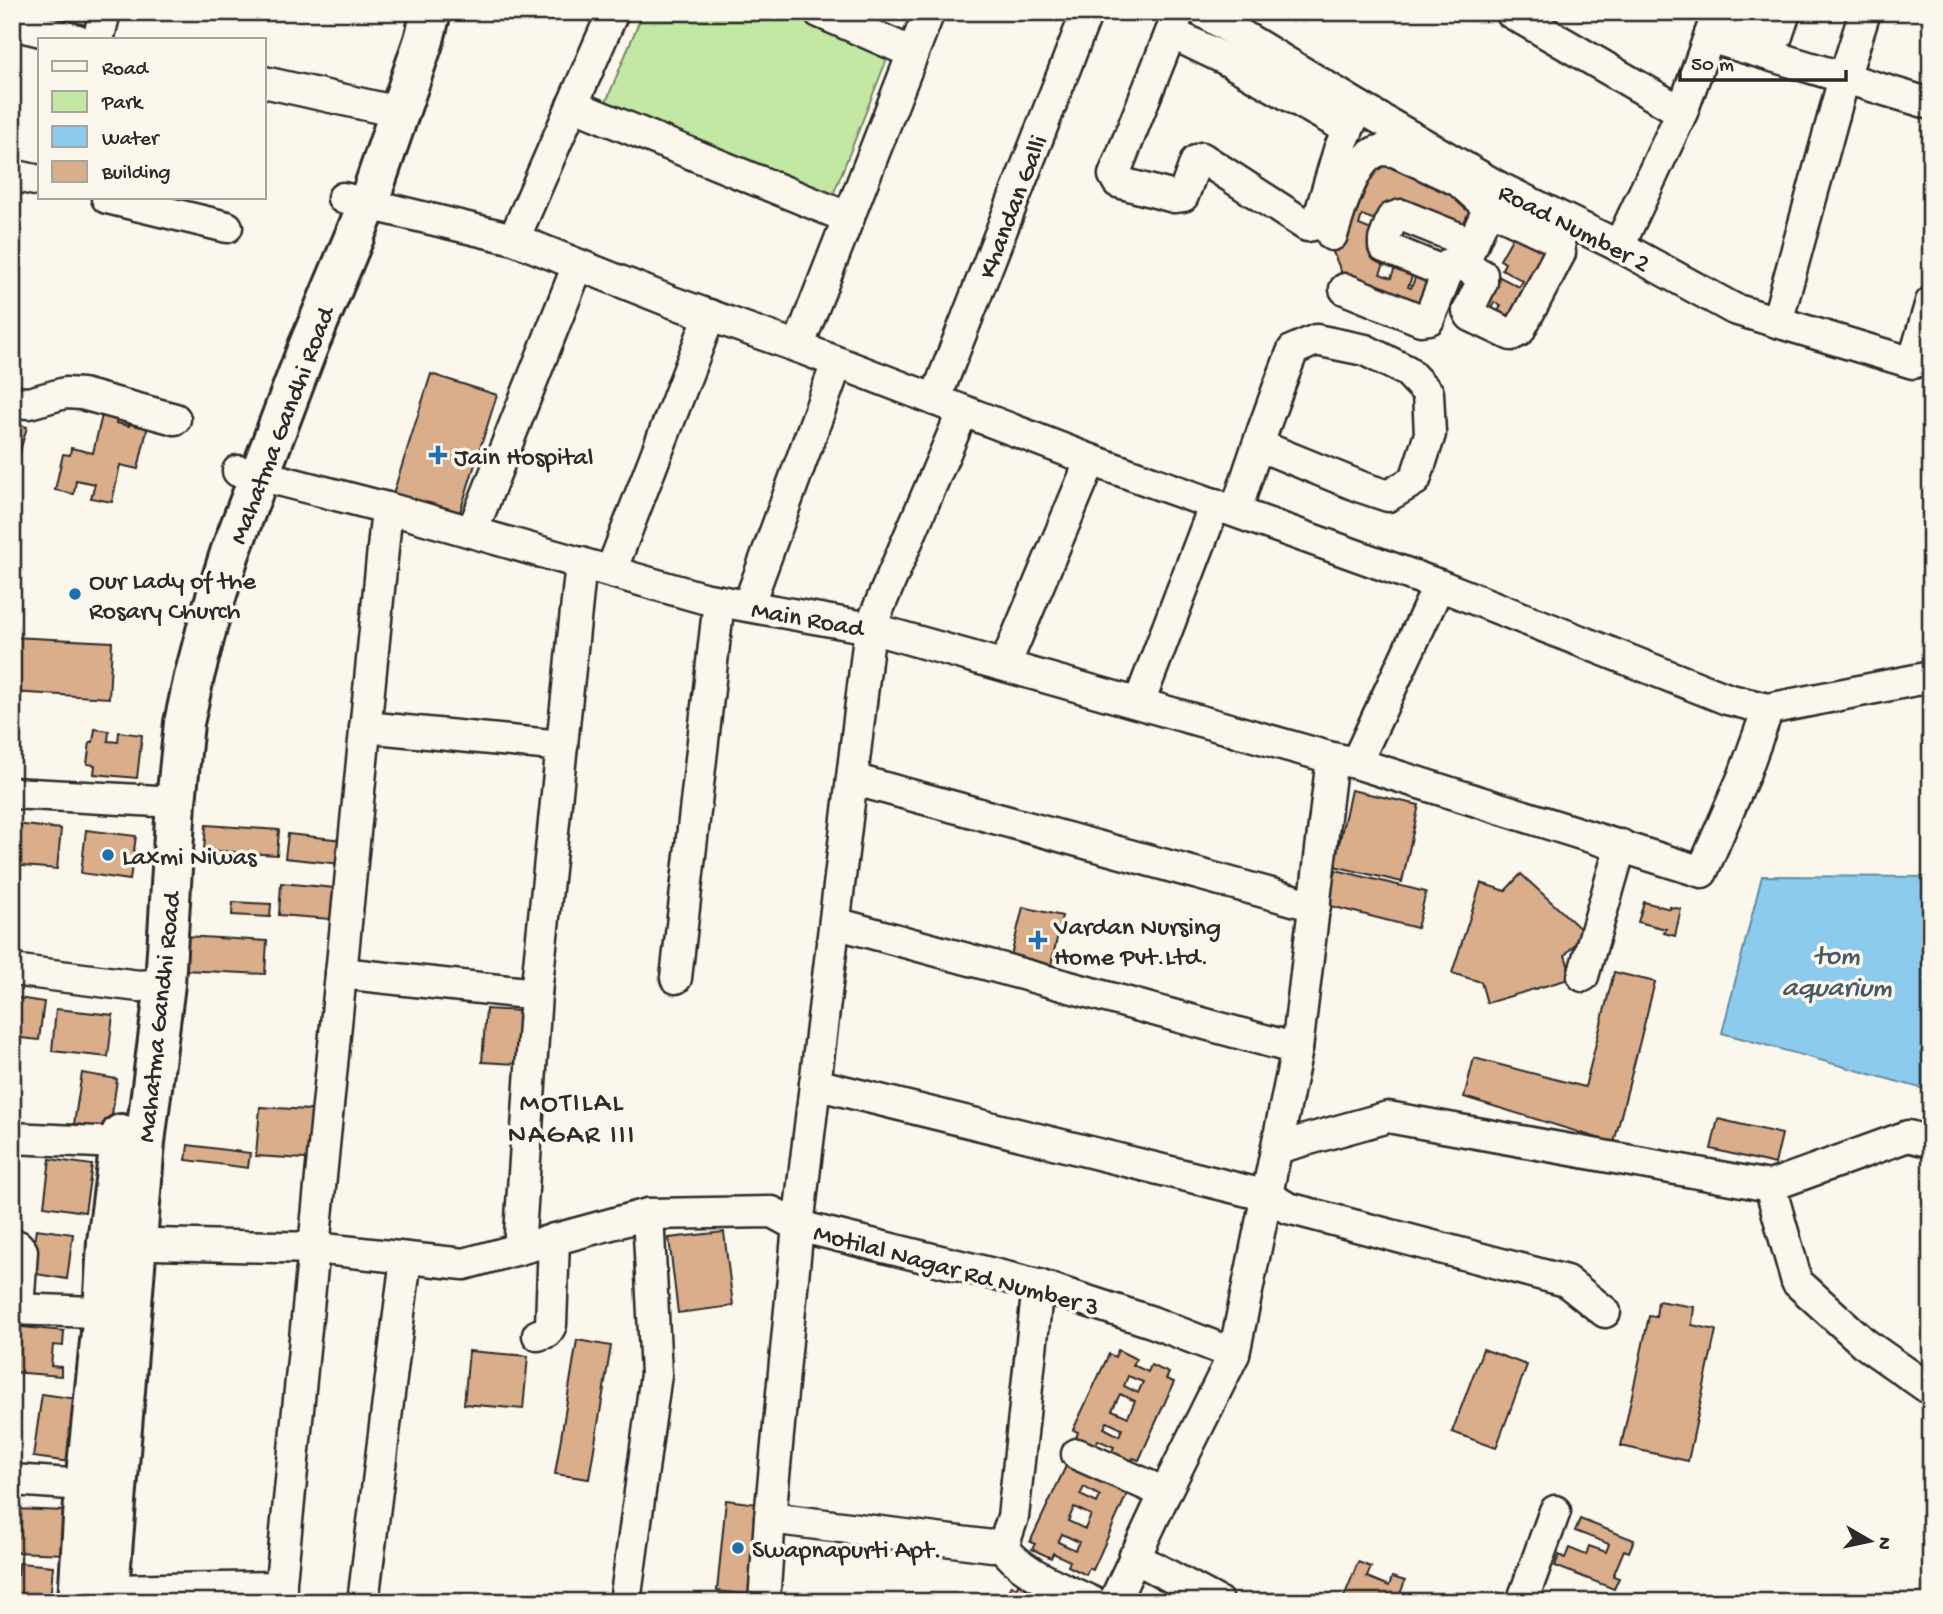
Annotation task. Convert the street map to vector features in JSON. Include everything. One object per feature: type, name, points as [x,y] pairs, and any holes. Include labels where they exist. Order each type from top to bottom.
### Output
[{"type":"main road","name":"Mahatma Gandhi Road","points":[[98,1598],[121,1243],[151,992],[168,802],[171,709],[181,656],[197,600],[249,473],[284,341],[332,233],[356,201],[386,109],[406,12]]},
{"type":"main road","name":"Mahatma Gandhi Road","points":[[386,109],[424,40],[431,12]]},
{"type":"main road","name":"Mahatma Gandhi Road","points":[[98,1598],[85,1485],[117,1313]]},
{"type":"street","points":[[98,38],[105,12]]},
{"type":"street","points":[[514,239],[613,12]]},
{"type":"street","points":[[819,12],[913,53]]},
{"type":"street","points":[[798,347],[929,12]]},
{"type":"street","name":"Khandan Galli","points":[[935,400],[1087,12]]},
{"type":"street","name":"Road Number 2","points":[[1203,12],[1353,118],[1494,198],[1619,246],[1734,309],[1913,363],[1931,302]]},
{"type":"street","points":[[1510,12],[1682,112]]},
{"type":"street","points":[[1724,21],[1768,36],[1777,36],[1785,12]]},
{"type":"street","points":[[1777,322],[1844,78],[1865,12]]},
{"type":"street","points":[[1619,246],[1724,21]]},
{"type":"street","points":[[1724,21],[1844,78],[1931,104]]},
{"type":"street","points":[[1175,22],[1225,59],[1353,118],[1339,150],[1317,224],[1307,226],[1202,158],[1196,161],[1183,196],[1174,197],[1118,181],[1114,174],[1175,22]]},
{"type":"street","points":[[12,24],[70,38]]},
{"type":"street","points":[[266,82],[386,109]]},
{"type":"street","points":[[572,105],[849,218]]},
{"type":"street","points":[[1332,236],[1354,175],[1369,156],[1382,150],[1394,151],[1494,198],[1559,241],[1560,253],[1519,331],[1511,335],[1471,316],[1468,311],[1482,282],[1482,275],[1461,261]]},
{"type":"street","points":[[12,174],[38,180]]},
{"type":"street","points":[[1345,289],[1421,320],[1429,319],[1494,198]]},
{"type":"street","points":[[115,200],[227,227]]},
{"type":"street","points":[[356,201],[514,239],[1091,460],[1439,585],[1727,699],[1768,709],[1931,677]]},
{"type":"street","points":[[472,532],[578,265]]},
{"type":"street","points":[[611,571],[710,315]]},
{"type":"street","points":[[1139,703],[1225,508],[1258,445],[1293,350],[1316,340],[1365,350],[1407,371],[1428,393],[1430,434],[1415,480],[1388,496],[1258,445]]},
{"type":"street","points":[[748,606],[837,363]]},
{"type":"street","points":[[12,402],[29,403],[65,393],[82,394],[175,419]]},
{"type":"street","points":[[121,1243],[315,1248],[464,1264],[648,1214],[772,1212],[798,1226],[870,628],[963,411]]},
{"type":"street","points":[[1005,665],[1091,460]]},
{"type":"street","name":"Main Road","points":[[249,473],[387,508],[703,598],[870,628],[1005,665],[1344,761],[1702,872],[1744,775],[1768,709]]},
{"type":"street","points":[[98,1598],[280,1594],[387,508]]},
{"type":"street","points":[[519,1249],[536,994],[581,563]]},
{"type":"street","points":[[1114,1602],[1234,1354],[1297,1049],[1315,906],[1344,761],[1439,585]]},
{"type":"street","points":[[676,978],[719,601]]},
{"type":"street","points":[[365,727],[562,746]]},
{"type":"street","points":[[852,779],[1315,906]]},
{"type":"street","points":[[12,793],[168,802]]},
{"type":"street","points":[[1583,976],[1621,845]]},
{"type":"street","points":[[835,923],[1297,1049]]},
{"type":"street","points":[[12,970],[151,992]]},
{"type":"street","points":[[341,973],[536,994]]},
{"type":"street","points":[[12,984],[151,992]]},
{"type":"street","points":[[815,1084],[1268,1196],[1288,1208],[1566,1281],[1605,1312]]},
{"type":"street","points":[[1277,1148],[1388,1117],[1770,1186],[1908,1136],[1931,1142]]},
{"type":"street","points":[[12,1138],[132,1142]]},
{"type":"street","points":[[1770,1186],[1797,1282],[1864,1343],[1931,1390]]},
{"type":"street","points":[[625,1602],[656,1374],[648,1214]]},
{"type":"street","name":"Motilal Nagar Rd Number 3","points":[[764,1602],[798,1226],[1038,1286],[1152,1322],[1234,1354]]},
{"type":"street","points":[[538,1335],[547,1332],[551,1325],[554,1239]]},
{"type":"street","points":[[12,1245],[18,1245],[22,1251],[15,1300],[117,1313]]},
{"type":"street","points":[[363,1602],[406,1258]]},
{"type":"street","points":[[770,1518],[992,1546],[1005,1541],[1013,1517],[1038,1286]]},
{"type":"street","points":[[1077,1454],[1165,1493]]},
{"type":"street","points":[[12,1480],[85,1485]]},
{"type":"street","points":[[1522,1602],[1555,1511]]},
{"type":"street","points":[[1000,1543],[1023,1568],[1092,1602]]},
{"type":"street","points":[[1134,1557],[1217,1602]]},
{"type":"green space","points":[[34,12],[90,12],[87,26]]},
{"type":"green space","points":[[643,12],[792,12],[890,51],[833,195],[604,107]]},
{"type":"water","name":"tom aquarium","points":[[1762,876],[1931,877],[1931,1091],[1722,1033]]},
{"type":"building","points":[[1387,162],[1475,203],[1462,235],[1383,223],[1362,215],[1359,225],[1379,233],[1388,254],[1380,274],[1391,278],[1399,258],[1416,266],[1408,287],[1411,288],[1417,273],[1438,289],[1429,313],[1346,283],[1332,250],[1359,180]]},
{"type":"building","points":[[1518,228],[1526,242],[1545,252],[1513,330],[1495,316],[1501,306],[1494,302],[1488,313],[1475,309],[1498,276],[1519,287],[1523,281],[1502,269],[1505,263],[1500,260]]},
{"type":"building","points":[[431,374],[497,395],[458,518],[392,497]]},
{"type":"building","points":[[102,415],[117,419],[116,423],[129,426],[130,421],[148,425],[138,469],[120,465],[112,502],[91,498],[95,484],[76,480],[74,494],[55,490],[63,454],[70,455],[71,448],[93,453]]},
{"type":"building","points":[[12,423],[27,427],[12,479]]},
{"type":"building","points":[[12,637],[112,642],[109,698],[12,692]]},
{"type":"building","points":[[95,729],[109,731],[108,741],[118,742],[119,732],[142,735],[137,778],[94,774],[95,765],[87,764]]},
{"type":"building","points":[[1351,790],[1419,805],[1402,882],[1334,866]]},
{"type":"building","points":[[14,824],[61,829],[57,869],[12,865]]},
{"type":"building","points":[[206,825],[279,830],[277,855],[204,850]]},
{"type":"building","name":"Laxmi Niwas","points":[[86,830],[136,836],[130,880],[81,873]]},
{"type":"building","points":[[288,834],[352,841],[350,865],[285,858]]},
{"type":"building","points":[[1336,870],[1426,892],[1417,928],[1327,905]]},
{"type":"building","points":[[1521,874],[1585,933],[1565,955],[1572,978],[1487,1003],[1481,982],[1452,973],[1481,883],[1505,891]]},
{"type":"building","points":[[281,883],[346,889],[343,920],[279,915]]},
{"type":"building","points":[[233,902],[271,904],[270,917],[232,915]]},
{"type":"building","points":[[1644,902],[1681,909],[1675,936],[1664,933],[1666,929],[1638,922]]},
{"type":"building","points":[[1023,907],[1062,916],[1049,974],[1009,964]]},
{"type":"building","points":[[185,936],[267,941],[265,974],[183,970]]},
{"type":"building","points":[[1614,972],[1655,982],[1614,1143],[1464,1097],[1474,1058],[1585,1087]]},
{"type":"building","points":[[12,997],[44,1002],[39,1040],[12,1037]]},
{"type":"building","points":[[56,1009],[113,1015],[108,1057],[52,1051]]},
{"type":"building","points":[[486,1009],[520,1011],[516,1064],[482,1062]]},
{"type":"building","points":[[82,1073],[117,1079],[110,1129],[74,1124]]},
{"type":"building","points":[[260,1107],[325,1111],[321,1160],[256,1156]]},
{"type":"building","points":[[1718,1119],[1782,1134],[1775,1164],[1711,1149]]},
{"type":"building","points":[[188,1145],[250,1153],[248,1168],[186,1160]]},
{"type":"building","points":[[50,1159],[92,1165],[85,1212],[44,1206]]},
{"type":"building","points":[[36,1229],[73,1234],[67,1279],[30,1273]]},
{"type":"building","points":[[724,1232],[733,1306],[678,1313],[669,1238]]},
{"type":"building","points":[[1658,1301],[1694,1307],[1692,1325],[1716,1330],[1688,1461],[1621,1446],[1649,1316],[1656,1317]]},
{"type":"building","points":[[12,1326],[64,1331],[63,1346],[53,1345],[51,1366],[61,1367],[61,1376],[12,1372]]},
{"type":"building","points":[[577,1340],[611,1346],[589,1479],[555,1474]]},
{"type":"building","points":[[1483,1349],[1527,1365],[1496,1448],[1452,1432]]},
{"type":"building","points":[[1118,1350],[1136,1359],[1133,1365],[1148,1372],[1151,1365],[1169,1373],[1166,1379],[1174,1382],[1139,1460],[1133,1458],[1130,1465],[1110,1456],[1114,1447],[1098,1440],[1095,1446],[1076,1438],[1078,1432],[1073,1430],[1109,1354],[1115,1357]],"holes":[[[1128,1376],[1143,1382],[1138,1393],[1124,1386]],[[1120,1394],[1135,1401],[1128,1417],[1112,1410]],[[1107,1422],[1122,1429],[1119,1436],[1104,1428]]]},
{"type":"building","points":[[469,1351],[528,1356],[523,1409],[464,1404]]},
{"type":"building","points":[[42,1394],[78,1399],[70,1462],[33,1457]]},
{"type":"building","points":[[12,1428],[18,1428],[15,1468],[12,1467]]},
{"type":"building","points":[[1072,1461],[1092,1470],[1089,1476],[1105,1484],[1109,1477],[1127,1485],[1123,1493],[1127,1494],[1093,1570],[1089,1568],[1086,1575],[1068,1566],[1070,1561],[1053,1553],[1051,1558],[1032,1549],[1035,1544],[1030,1542],[1066,1466],[1069,1468]],"holes":[[[1084,1487],[1100,1496],[1097,1503],[1080,1495]],[[1074,1507],[1091,1515],[1085,1529],[1068,1521]],[[1062,1534],[1079,1542],[1075,1550],[1058,1542]]]},
{"type":"building","name":"Swapnapurti Apt.","points":[[726,1500],[758,1504],[749,1595],[717,1591]]},
{"type":"building","points":[[13,1509],[68,1511],[67,1554],[12,1552]]},
{"type":"building","points":[[1580,1519],[1634,1540],[1629,1552],[1624,1550],[1613,1576],[1619,1578],[1614,1589],[1555,1566],[1559,1555],[1565,1558],[1569,1548],[1586,1555],[1589,1546],[1606,1552],[1609,1544],[1575,1531]]},
{"type":"building","points":[[1358,1562],[1371,1567],[1367,1577],[1389,1586],[1392,1577],[1405,1581],[1397,1602],[1342,1602]]},
{"type":"building","points":[[19,1563],[53,1566],[50,1602],[12,1602],[12,1575],[18,1575]]},
{"type":"building","points":[[1020,1581],[1038,1589],[1036,1595],[1048,1602],[1004,1602],[1012,1585],[1016,1588]]},
{"type":"place","name":"Jain Hospital","points":[[438,455]]},
{"type":"place","name":"Our Lady of the Rosary Church","points":[[75,594]]},
{"type":"place","name":"Laxmi Niwas","points":[[108,855]]},
{"type":"place","name":"Vardan Nursing Home Pvt.Ltd.","points":[[1038,940]]},
{"type":"place","name":"Swapnapurti Apt.","points":[[738,1548]]},
{"type":"district","name":"MOTILAL NAGAR III","points":[[572,1116]]}]
